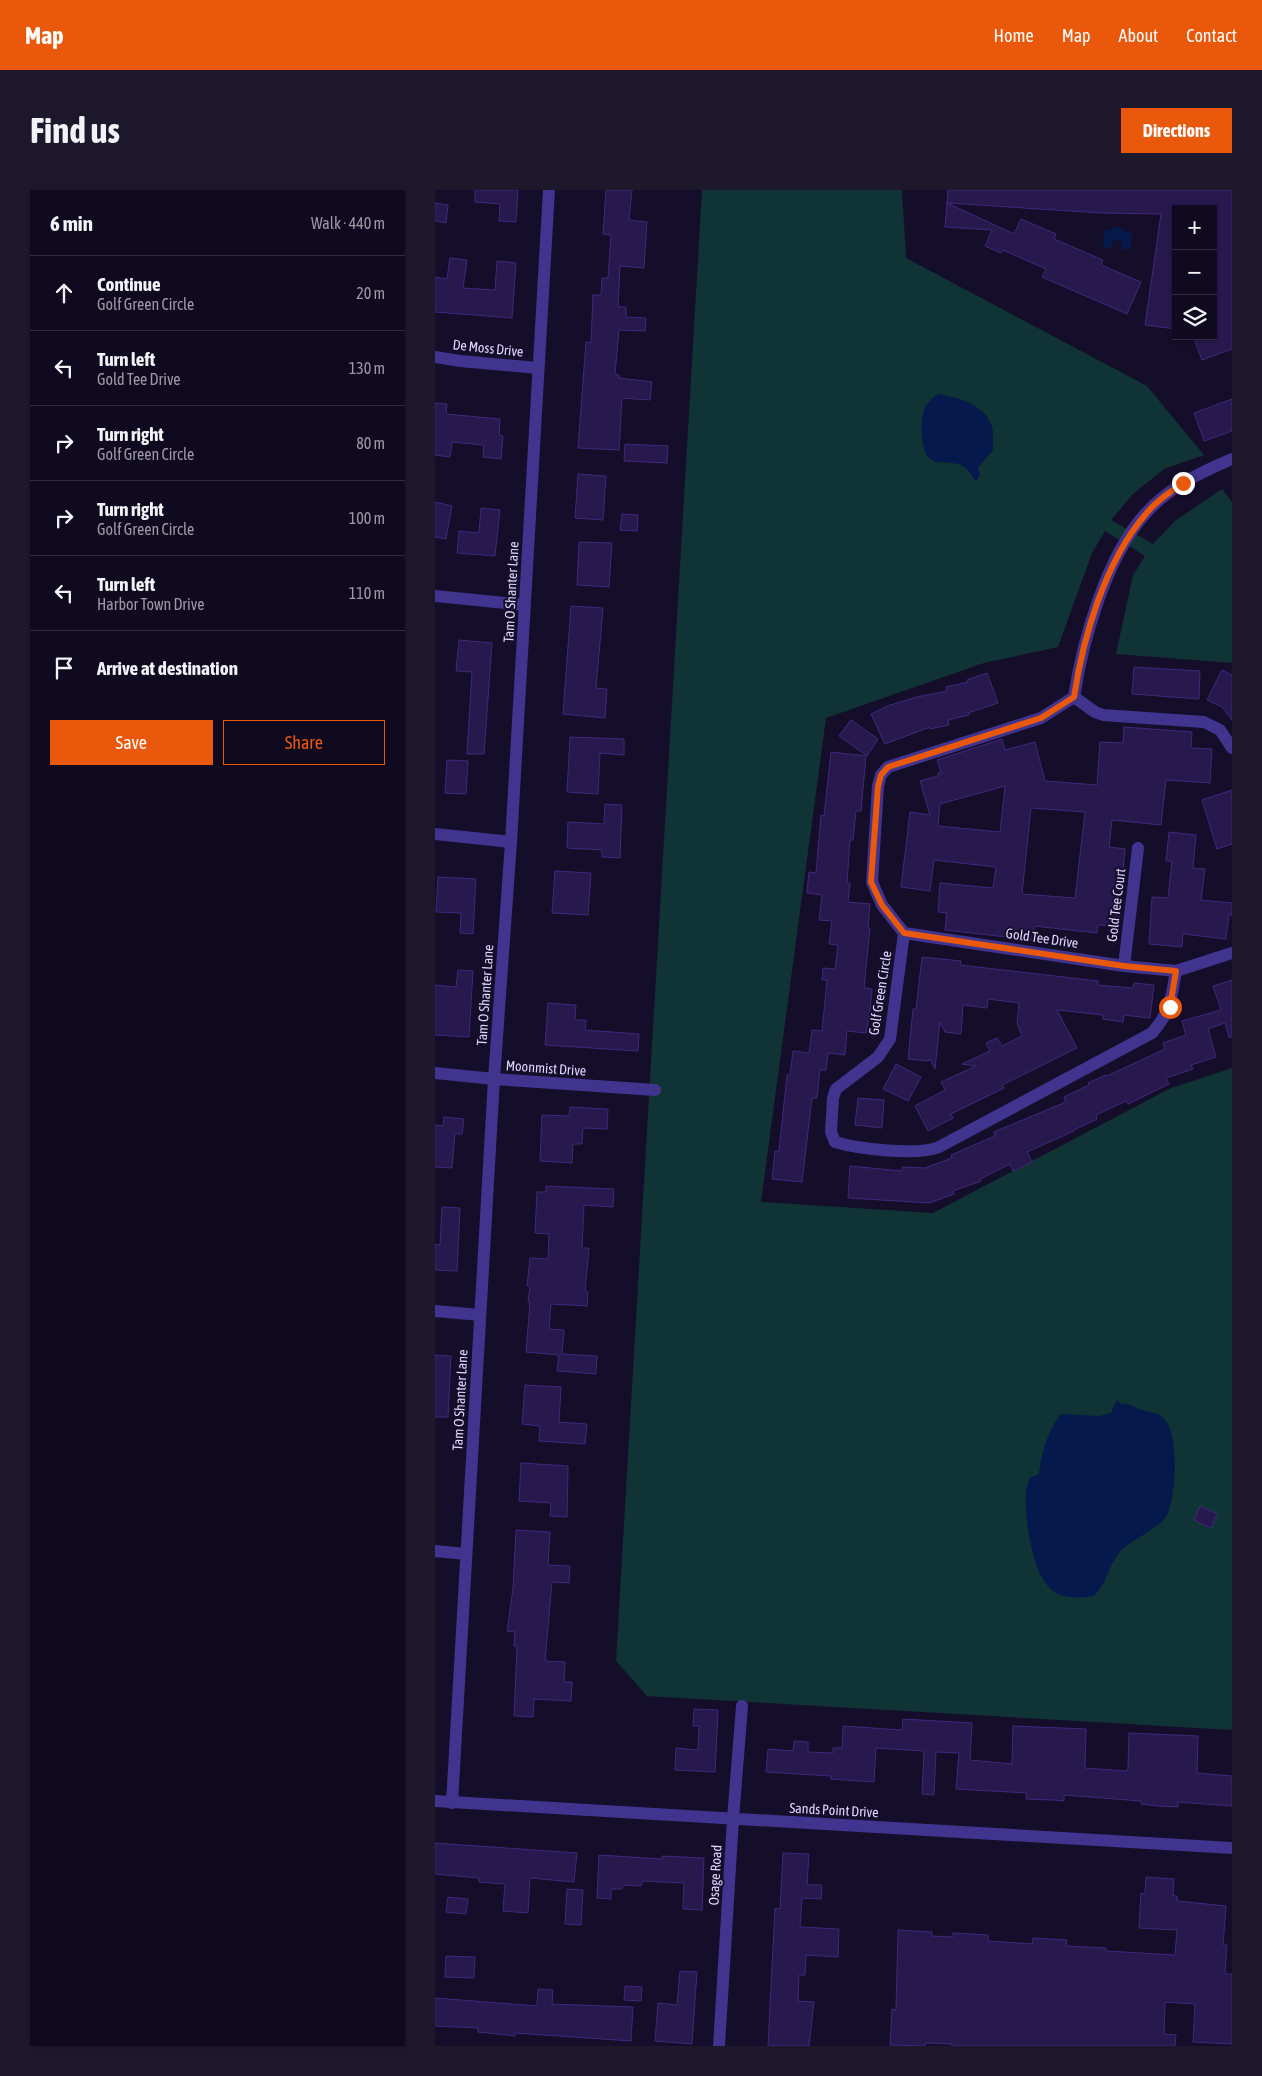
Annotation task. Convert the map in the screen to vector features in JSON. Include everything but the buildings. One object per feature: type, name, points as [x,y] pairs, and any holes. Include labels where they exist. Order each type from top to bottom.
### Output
[{"type":"street","name":"Tam O Shanter Lane","points":[[452,1803],[494,1079],[511,842],[549,190]]},
{"type":"street","name":"De Moss Drive","points":[[435,356],[460,361],[538,368]]},
{"type":"street","points":[[904,933],[882,905],[871,882],[878,786],[881,775],[888,767],[1041,718],[1074,697],[1079,661],[1091,623],[1117,555],[1129,535],[1145,514],[1161,499],[1183,483],[1232,459]]},
{"type":"street","points":[[435,596],[525,605]]},
{"type":"street","points":[[1074,697],[1095,712],[1103,715],[1204,722],[1220,730],[1232,748]]},
{"type":"street","points":[[435,834],[511,842]]},
{"type":"street","name":"Gold Tee Court","points":[[1124,966],[1137,848]]},
{"type":"street","name":"Gold Tee Drive","points":[[904,933],[1124,966],[1176,971]]},
{"type":"street","name":"Golf Green Circle","points":[[904,933],[890,1039],[878,1057],[836,1089],[833,1098],[831,1132],[835,1142],[851,1147],[929,1151],[1152,1033],[1170,1007],[1176,971]]},
{"type":"street","points":[[1176,971],[1232,953]]},
{"type":"street","name":"Moonmist Drive","points":[[435,1073],[655,1090]]},
{"type":"street","points":[[435,1311],[480,1315]]},
{"type":"street","points":[[435,1551],[466,1554]]},
{"type":"street","name":"Osage Road","points":[[719,2046],[733,1819],[743,1706]]},
{"type":"street","name":"Sands Point Drive","points":[[435,1802],[1232,1848]]},
{"type":"green space","points":[[702,190],[902,190],[906,258],[1147,386],[1204,455],[1164,469],[1133,494],[1111,520],[1153,544],[1175,521],[1222,489],[1232,502],[1232,663],[1116,654],[1133,575],[1145,556],[1105,531],[1092,553],[1058,647],[984,663],[826,718],[761,1202],[933,1213],[1171,1088],[1232,1068],[1232,1730],[647,1696],[616,1661]]},
{"type":"water","points":[[1118,227],[1132,235],[1130,248],[1124,250],[1121,248],[1122,242],[1118,239],[1112,242],[1112,248],[1103,247],[1104,231]]},
{"type":"water","points":[[938,394],[970,403],[989,419],[993,429],[993,450],[978,468],[980,475],[976,482],[964,467],[955,463],[936,462],[928,457],[925,452],[922,439],[924,410]]},
{"type":"water","points":[[1117,1400],[1121,1404],[1128,1404],[1158,1414],[1166,1421],[1170,1429],[1173,1440],[1175,1467],[1170,1506],[1167,1515],[1158,1525],[1130,1543],[1119,1553],[1094,1596],[1067,1597],[1057,1594],[1046,1583],[1035,1559],[1026,1516],[1027,1486],[1030,1478],[1039,1474],[1046,1442],[1052,1427],[1061,1414],[1099,1416],[1111,1413]]},
{"type":"route","points":[[1170,1007],[1176,971],[1124,966],[904,933],[882,905],[871,882],[878,786],[881,775],[888,767],[1041,718],[1074,697],[1079,661],[1091,623],[1117,555],[1145,514],[1161,499],[1183,483]]}]
